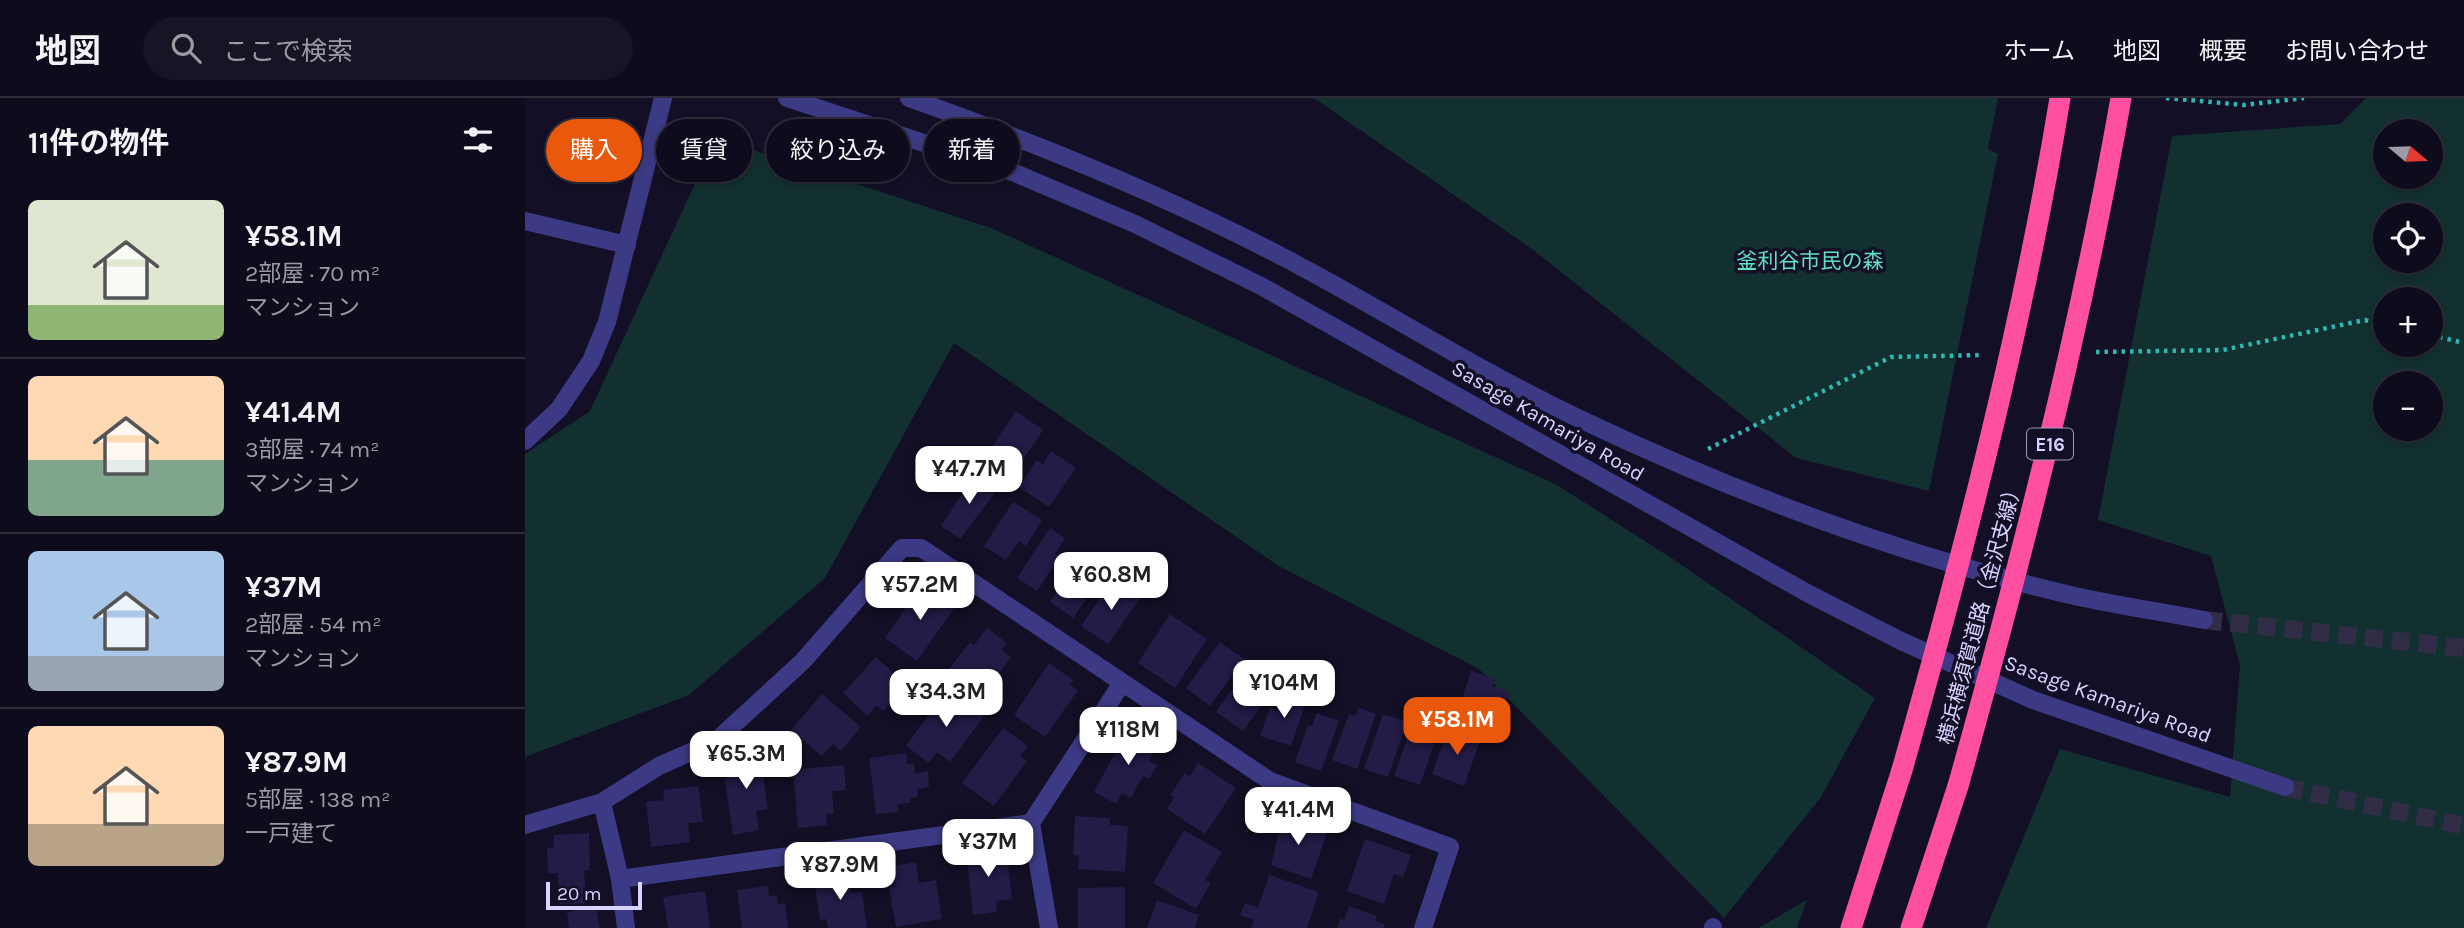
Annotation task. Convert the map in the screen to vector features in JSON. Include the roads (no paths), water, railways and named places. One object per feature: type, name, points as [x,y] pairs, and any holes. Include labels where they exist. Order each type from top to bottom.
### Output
[{"type":"highway","name":"横浜横須賀道路（金沢支線）","points":[[1851,928],[1902,770],[1954,585],[2002,388],[2043,199],[2060,98]]},
{"type":"highway","name":"横浜横須賀道路（金沢支線）","points":[[1911,928],[1958,786],[2012,593],[2059,409],[2121,98]]},
{"type":"street","points":[[525,441],[559,408],[591,361],[607,322],[663,98]]},
{"type":"street","name":"Sasage Kamariya Road","points":[[787,98],[1015,173],[1135,224],[1261,286],[1797,588],[1901,641],[2033,700],[2285,787]]},
{"type":"street","name":"Sasage Kamariya Road","points":[[909,98],[1027,140],[1149,191],[1280,256],[1516,387],[1597,427],[1794,510],[1920,552],[2078,596],[2204,620]]},
{"type":"street","points":[[525,221],[627,245]]},
{"type":"street","points":[[525,825],[602,802],[659,766],[716,741],[803,661],[902,548],[921,548],[1270,781],[1450,847],[1423,928]]},
{"type":"street","points":[[1049,928],[1031,823],[1122,683]]},
{"type":"street","points":[[602,802],[620,879],[627,928]]},
{"type":"street","points":[[620,879],[1031,823]]},
{"type":"tunnel","points":[[2204,620],[2464,648]]},
{"type":"tunnel","points":[[2285,787],[2464,826]]},
{"type":"park label","name":"釜利谷市民の森","points":[[1810,261]]}]
